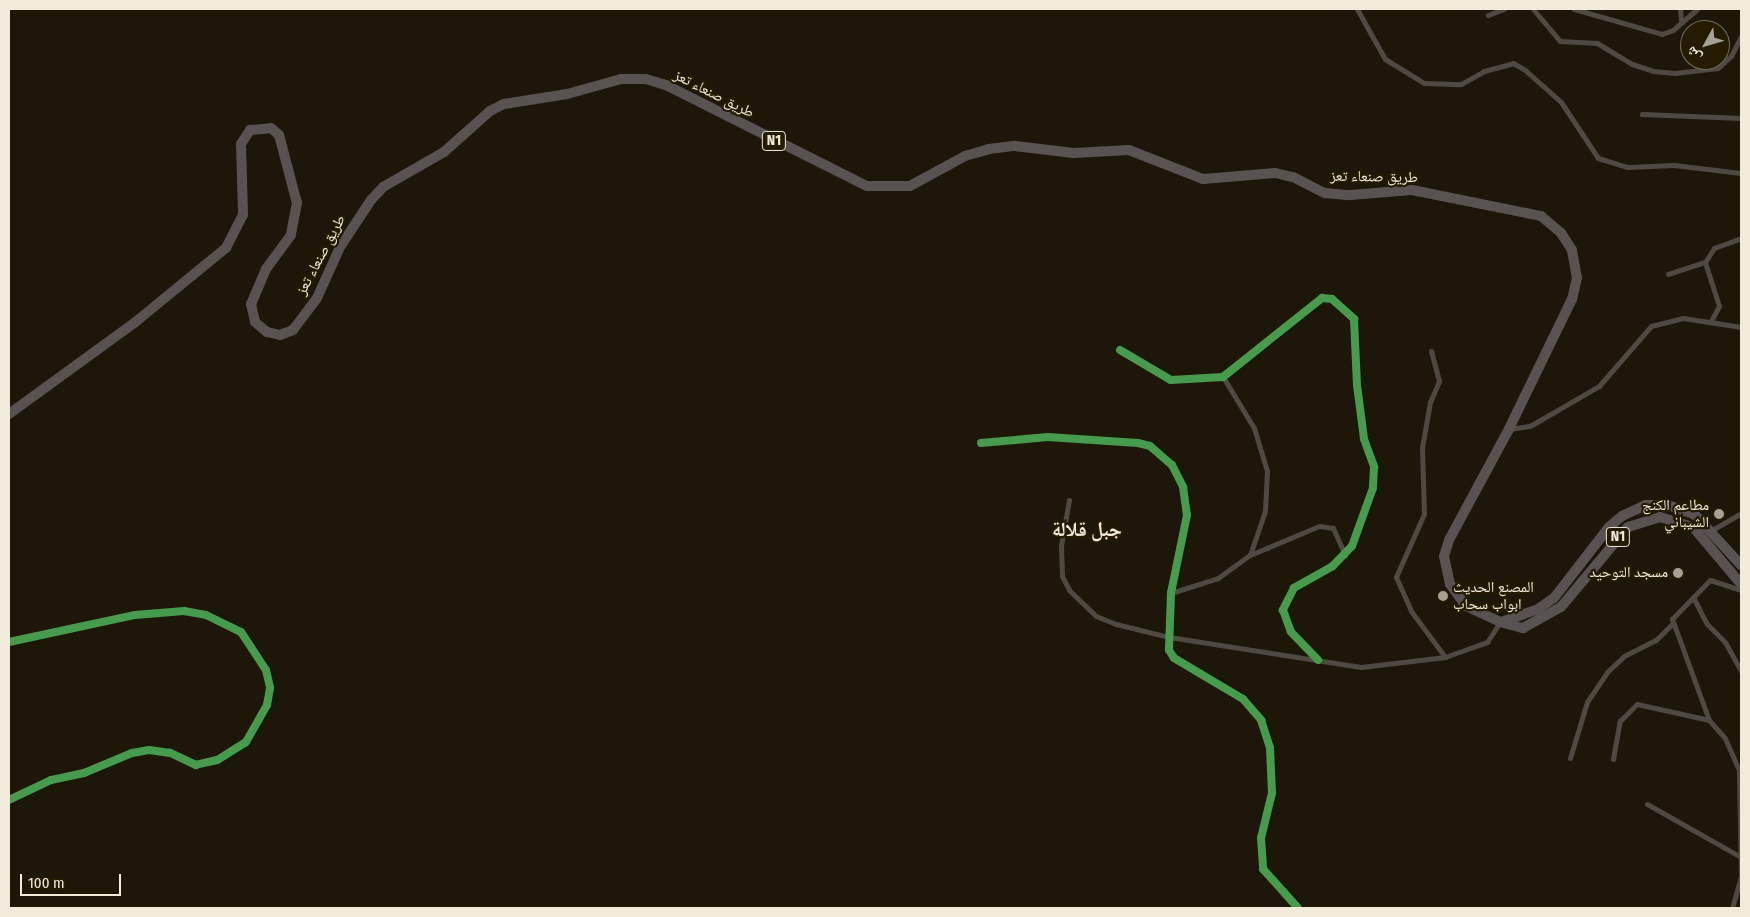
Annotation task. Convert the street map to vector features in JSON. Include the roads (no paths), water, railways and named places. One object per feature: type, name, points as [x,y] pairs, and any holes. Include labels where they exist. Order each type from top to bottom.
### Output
[{"type":"highway","name":"طريق صنعاء تعز","points":[[9,413],[133,324],[226,248],[243,215],[241,144],[250,130],[270,128],[280,135],[287,152],[297,203],[291,235],[266,269],[251,304],[255,322],[267,332],[280,335],[293,330],[317,298],[340,247],[370,200],[383,188],[444,152],[490,111],[504,104],[567,94],[622,79],[646,79],[666,85],[867,186],[910,186],[965,156],[989,149],[1015,146],[1074,153],[1129,150],[1203,179],[1275,173],[1293,177],[1325,193],[1350,195],[1412,190],[1541,216],[1562,233],[1572,250],[1577,278],[1563,320],[1509,429],[1449,540],[1444,556],[1446,571],[1457,596],[1466,606],[1500,622],[1523,628],[1542,621],[1561,606],[1619,535],[1648,519],[1675,519],[1693,527],[1741,584]]},
{"type":"highway","name":"N1","points":[[1500,622],[1538,609],[1554,598],[1609,527],[1632,510],[1668,505],[1696,515],[1712,530],[1741,565]]},
{"type":"street","points":[[1357,9],[1385,59],[1424,84],[1461,84],[1484,71],[1513,63],[1525,70],[1561,102],[1598,158],[1628,167],[1674,165],[1741,173]]},
{"type":"street","points":[[1488,15],[1504,9]]},
{"type":"street","points":[[1533,9],[1560,41],[1597,43],[1632,64],[1665,72],[1718,68],[1731,56],[1741,36]]},
{"type":"street","points":[[1574,9],[1662,34],[1673,30],[1680,22]]},
{"type":"street","points":[[1680,9],[1682,20],[1697,9]]},
{"type":"street","points":[[1642,114],[1741,118]]},
{"type":"street","points":[[1668,274],[1705,262],[1714,248],[1741,238]]},
{"type":"street","points":[[1705,262],[1718,306],[1711,321]]},
{"type":"street","points":[[1120,350],[1171,380],[1223,377],[1322,298],[1332,299],[1354,320],[1357,385],[1364,439],[1375,478],[1352,546],[1333,566],[1294,588],[1285,603],[1284,616],[1290,632],[1318,660]]},
{"type":"street","points":[[1509,429],[1530,426],[1598,386],[1651,326],[1683,318],[1741,327]]},
{"type":"street","points":[[1431,351],[1439,381],[1430,402],[1422,448],[1424,514],[1396,577],[1411,611],[1445,656]]},
{"type":"street","points":[[1223,377],[1254,428],[1267,470],[1265,510],[1250,555]]},
{"type":"street","points":[[981,443],[1048,438],[1121,442],[1150,446],[1163,455],[1179,476],[1186,500],[1171,593],[1169,637],[1174,658],[1227,687],[1255,710],[1261,720],[1270,748],[1272,793],[1261,838],[1263,869],[1298,908]]},
{"type":"street","points":[[1069,500],[1061,546],[1062,576],[1069,590],[1096,616],[1169,637],[1361,667],[1445,656],[1487,642],[1500,622]]},
{"type":"street","points":[[1712,530],[1741,513]]},
{"type":"street","points":[[1171,593],[1218,578],[1250,555],[1327,525],[1339,535],[1344,555]]},
{"type":"street","points":[[1570,758],[1587,702],[1607,672],[1624,656],[1656,640],[1672,624],[1676,614],[1694,596],[1715,580],[1741,590]]},
{"type":"street","points":[[1694,596],[1707,624],[1725,642],[1741,671]]},
{"type":"street","points":[[9,642],[135,616],[184,611],[206,614],[241,632],[266,670],[270,688],[267,705],[246,742],[217,760],[196,765],[170,753],[149,750],[132,753],[84,773],[51,780],[9,800]]},
{"type":"street","points":[[1672,624],[1686,652],[1709,720],[1725,738],[1739,770],[1740,886],[1732,908]]},
{"type":"street","points":[[1613,759],[1620,721],[1637,704],[1709,720]]},
{"type":"street","points":[[1647,804],[1739,856]]},
{"type":"place","name":"مطاعم الكنج الشيباني","points":[[1719,514]]},
{"type":"place","name":"مسجد التوحيد","points":[[1678,573]]},
{"type":"place","name":"المصنع الحديث ابواب سحاب","points":[[1443,596]]},
{"type":"district","name":"جبل قلالة","points":[[1087,529]]}]
